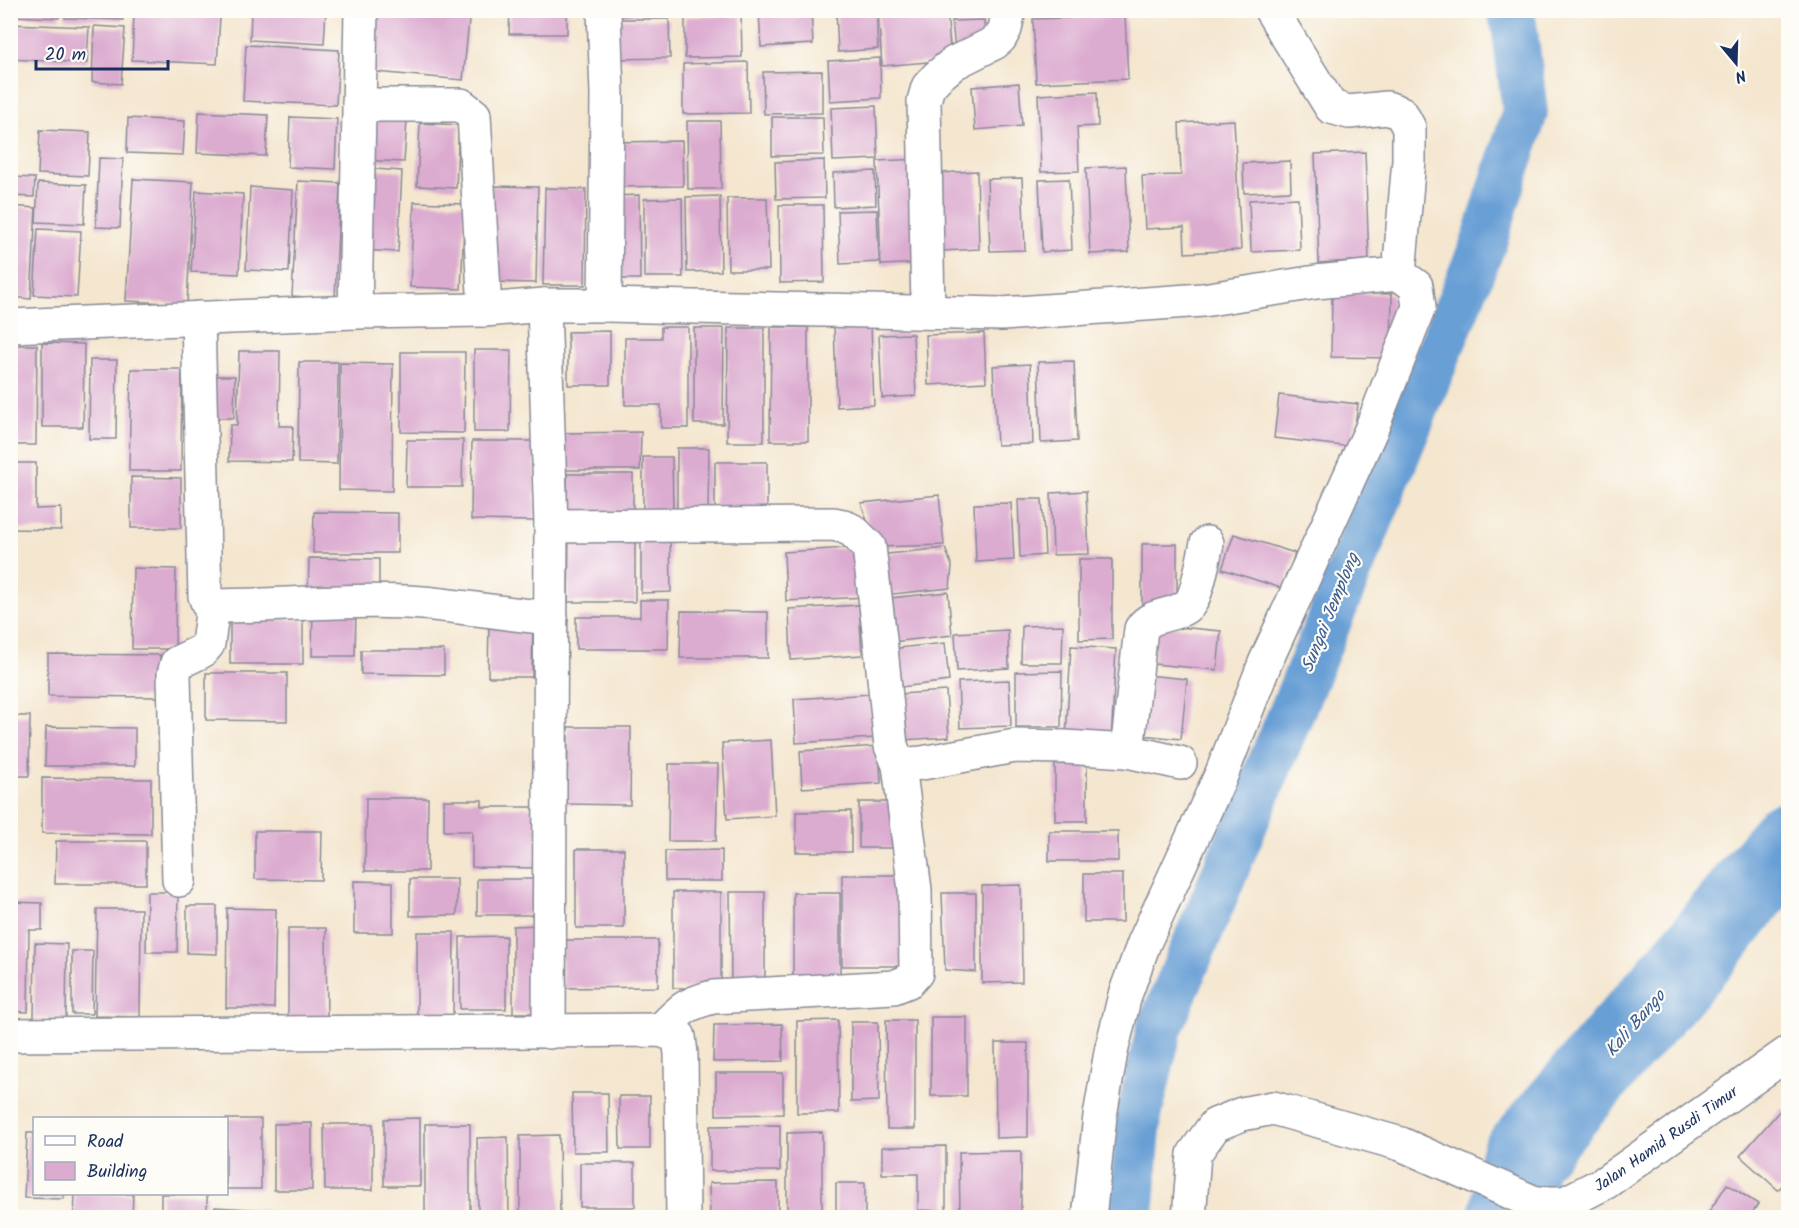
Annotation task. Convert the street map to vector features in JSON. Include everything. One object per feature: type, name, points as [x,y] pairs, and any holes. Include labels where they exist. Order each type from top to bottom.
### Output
[{"type":"street","points":[[355,312],[361,10]]},
{"type":"street","points":[[604,10],[608,94],[605,305]]},
{"type":"street","points":[[928,311],[924,101],[928,87],[937,77],[954,63],[1000,38],[1005,29],[1009,10]]},
{"type":"street","points":[[1271,10],[1331,107],[1349,112],[1387,108],[1401,113],[1409,128],[1409,160],[1399,274]]},
{"type":"street","points":[[359,105],[461,105],[474,115],[485,310]]},
{"type":"street","points":[[10,326],[355,312],[485,310],[544,305],[1002,314],[1203,300],[1316,282],[1399,274],[1416,286],[1419,307],[1371,430],[1264,663],[1222,773],[1144,943],[1125,995],[1111,1052],[1100,1116],[1089,1218]]},
{"type":"street","points":[[544,305],[551,526],[549,1032]]},
{"type":"street","points":[[198,318],[205,596],[208,604],[213,606],[423,603],[551,618]]},
{"type":"street","points":[[551,526],[833,524],[853,531],[869,547],[891,746],[899,765],[915,890],[916,973],[909,981],[894,987],[713,997],[694,1002],[680,1011],[661,1030]]},
{"type":"street","points":[[1127,750],[1141,629],[1150,619],[1181,611],[1192,602],[1207,543]]},
{"type":"street","points":[[179,880],[174,674],[177,663],[202,651],[208,644],[213,606]]},
{"type":"street","points":[[899,765],[1015,746],[1127,750],[1180,763]]},
{"type":"street","points":[[10,1035],[661,1030],[679,1037],[681,1054],[683,1218]]},
{"type":"street","name":"Jalan Hamid Rusdi Timur","points":[[1189,1218],[1194,1154],[1215,1125],[1242,1114],[1273,1108],[1401,1144],[1535,1203],[1565,1203],[1606,1182],[1788,1053]]},
{"type":"building","points":[[10,10],[60,10],[59,18],[10,16]]},
{"type":"building","points":[[65,10],[123,10],[123,20],[65,18]]},
{"type":"building","points":[[251,10],[326,10],[324,44],[250,40]]},
{"type":"building","points":[[370,10],[470,10],[463,80],[365,71]]},
{"type":"building","points":[[510,10],[567,10],[567,34],[509,34]]},
{"type":"building","points":[[617,10],[684,10],[684,12],[618,16]]},
{"type":"building","points":[[759,10],[811,10],[813,44],[761,47]]},
{"type":"building","points":[[836,10],[876,10],[878,49],[838,52]]},
{"type":"building","points":[[947,10],[951,60],[882,66],[878,11]]},
{"type":"building","points":[[953,10],[998,10],[998,14],[954,17]]},
{"type":"building","points":[[134,13],[220,17],[217,64],[132,60]]},
{"type":"building","points":[[741,16],[742,57],[685,58],[685,17]]},
{"type":"building","points":[[1125,16],[1128,79],[1036,83],[1033,19]]},
{"type":"building","points":[[614,19],[669,19],[670,58],[615,59]]},
{"type":"building","points":[[984,20],[985,46],[955,49],[952,21]]},
{"type":"building","points":[[10,24],[89,27],[87,63],[10,59]]},
{"type":"building","points":[[94,26],[125,28],[121,84],[92,82]]},
{"type":"building","points":[[246,45],[339,50],[336,105],[243,101]]},
{"type":"building","points":[[880,58],[881,98],[830,101],[828,61]]},
{"type":"building","points":[[748,62],[749,113],[683,114],[683,64]]},
{"type":"building","points":[[822,71],[822,113],[764,114],[763,72]]},
{"type":"building","points":[[1019,83],[1022,126],[975,130],[972,87]]},
{"type":"building","points":[[1097,92],[1098,126],[1077,127],[1079,171],[1041,172],[1038,95]]},
{"type":"building","points":[[876,106],[878,159],[833,161],[831,108]]},
{"type":"building","points":[[199,112],[268,115],[266,156],[197,153]]},
{"type":"building","points":[[290,117],[337,119],[335,169],[288,167]]},
{"type":"building","points":[[772,117],[823,117],[824,155],[772,156]]},
{"type":"building","points":[[128,118],[185,121],[183,155],[127,153]]},
{"type":"building","points":[[362,119],[407,121],[404,162],[360,160]]},
{"type":"building","points":[[1234,120],[1241,250],[1185,253],[1184,227],[1145,229],[1142,176],[1181,175],[1179,123]]},
{"type":"building","points":[[687,121],[720,121],[721,189],[688,189]]},
{"type":"building","points":[[420,123],[459,125],[456,188],[417,186]]},
{"type":"building","points":[[40,130],[90,132],[88,176],[38,174]]},
{"type":"building","points":[[682,141],[683,186],[613,187],[613,142]]},
{"type":"building","points":[[1365,152],[1369,260],[1319,263],[1315,154]]},
{"type":"building","points":[[99,158],[123,159],[120,228],[96,227]]},
{"type":"building","points":[[921,159],[925,263],[881,265],[877,161]]},
{"type":"building","points":[[824,160],[825,198],[776,199],[775,162]]},
{"type":"building","points":[[1290,161],[1291,191],[1244,193],[1243,163]]},
{"type":"building","points":[[1126,166],[1129,252],[1090,254],[1086,168]]},
{"type":"building","points":[[362,168],[402,171],[398,252],[358,250]]},
{"type":"building","points":[[875,171],[876,205],[834,207],[833,173]]},
{"type":"building","points":[[977,171],[979,249],[943,251],[940,173]]},
{"type":"building","points":[[10,177],[35,178],[34,197],[10,196]]},
{"type":"building","points":[[1022,178],[1025,250],[990,251],[987,179]]},
{"type":"building","points":[[133,179],[193,182],[187,304],[126,301]]},
{"type":"building","points":[[1069,179],[1072,250],[1042,252],[1039,180]]},
{"type":"building","points":[[298,181],[340,183],[335,299],[292,296]]},
{"type":"building","points":[[38,183],[86,185],[84,224],[36,222]]},
{"type":"building","points":[[491,186],[538,187],[536,283],[490,282]]},
{"type":"building","points":[[250,187],[293,190],[289,272],[246,270]]},
{"type":"building","points":[[545,188],[586,189],[585,285],[543,285]]},
{"type":"building","points":[[196,191],[243,194],[239,274],[191,272]]},
{"type":"building","points":[[639,195],[640,279],[614,279],[613,196]]},
{"type":"building","points":[[720,196],[721,271],[687,272],[686,197]]},
{"type":"building","points":[[682,198],[683,277],[644,277],[644,199]]},
{"type":"building","points":[[727,198],[767,198],[769,270],[728,270]]},
{"type":"building","points":[[1298,198],[1300,250],[1251,252],[1249,200]]},
{"type":"building","points":[[414,202],[465,204],[461,289],[410,287]]},
{"type":"building","points":[[779,205],[823,205],[824,282],[780,283]]},
{"type":"building","points":[[10,206],[36,208],[31,299],[10,297]]},
{"type":"building","points":[[877,210],[879,262],[840,264],[838,211]]},
{"type":"building","points":[[38,229],[81,231],[77,297],[34,295]]},
{"type":"building","points":[[1332,293],[1392,294],[1391,358],[1331,357]]},
{"type":"building","points":[[871,324],[874,405],[837,407],[834,326]]},
{"type":"building","points":[[661,327],[688,327],[688,428],[661,428],[661,405],[625,405],[625,338],[661,338]]},
{"type":"building","points":[[771,327],[808,327],[808,441],[770,441]]},
{"type":"building","points":[[694,328],[724,328],[723,424],[694,424]]},
{"type":"building","points":[[728,328],[764,328],[764,442],[727,442]]},
{"type":"building","points":[[610,331],[610,385],[568,385],[568,332]]},
{"type":"building","points":[[984,333],[986,382],[928,385],[926,335]]},
{"type":"building","points":[[913,334],[916,396],[882,398],[879,335]]},
{"type":"building","points":[[42,343],[84,344],[83,427],[42,427]]},
{"type":"building","points":[[10,345],[37,345],[36,445],[10,445]]},
{"type":"building","points":[[474,350],[511,350],[510,432],[474,432]]},
{"type":"building","points":[[239,351],[280,351],[279,426],[293,426],[292,462],[229,461],[230,425],[237,425]]},
{"type":"building","points":[[401,352],[465,352],[464,433],[401,432]]},
{"type":"building","points":[[90,360],[117,360],[116,439],[89,439]]},
{"type":"building","points":[[1074,361],[1077,441],[1041,443],[1038,362]]},
{"type":"building","points":[[299,362],[338,362],[337,464],[298,463]]},
{"type":"building","points":[[340,363],[393,364],[392,491],[339,490]]},
{"type":"building","points":[[1030,364],[1033,444],[997,445],[993,366]]},
{"type":"building","points":[[131,369],[182,369],[181,471],[129,471]]},
{"type":"building","points":[[206,376],[235,376],[234,418],[205,418]]},
{"type":"building","points":[[1279,395],[1358,404],[1352,447],[1274,438]]},
{"type":"building","points":[[641,432],[640,470],[564,470],[563,433]]},
{"type":"building","points":[[407,440],[463,440],[462,487],[406,487]]},
{"type":"building","points":[[472,441],[535,441],[535,521],[471,520]]},
{"type":"building","points":[[677,448],[709,448],[708,511],[677,511]]},
{"type":"building","points":[[643,457],[672,457],[673,514],[643,514]]},
{"type":"building","points":[[715,462],[767,462],[767,509],[715,509]]},
{"type":"building","points":[[10,463],[36,463],[36,509],[61,508],[61,530],[10,529]]},
{"type":"building","points":[[567,474],[633,474],[633,514],[567,514]]},
{"type":"building","points":[[131,477],[181,478],[181,528],[131,528]]},
{"type":"building","points":[[1086,491],[1089,554],[1053,555],[1051,493]]},
{"type":"building","points":[[939,495],[944,545],[876,547],[861,503]]},
{"type":"building","points":[[1018,499],[1042,499],[1045,555],[1020,557]]},
{"type":"building","points":[[1011,503],[1014,560],[976,562],[974,504]]},
{"type":"building","points":[[314,512],[398,513],[398,553],[313,553]]},
{"type":"building","points":[[569,531],[635,531],[635,602],[568,602]]},
{"type":"building","points":[[641,531],[670,531],[671,592],[641,593]]},
{"type":"building","points":[[1234,534],[1295,553],[1284,589],[1222,569]]},
{"type":"building","points":[[1142,544],[1177,544],[1177,609],[1142,609]]},
{"type":"building","points":[[863,547],[866,597],[786,601],[784,552]]},
{"type":"building","points":[[945,548],[952,566],[950,588],[883,595],[878,555]]},
{"type":"building","points":[[309,558],[379,559],[379,598],[308,598]]},
{"type":"building","points":[[1079,559],[1112,559],[1112,639],[1079,640]]},
{"type":"building","points":[[133,568],[176,569],[175,649],[132,649]]},
{"type":"building","points":[[948,592],[952,635],[884,643],[880,599]]},
{"type":"building","points":[[640,600],[669,600],[668,649],[576,649],[576,617],[640,617]]},
{"type":"building","points":[[859,605],[862,655],[791,660],[789,609]]},
{"type":"building","points":[[313,609],[356,609],[355,656],[312,656]]},
{"type":"building","points":[[681,611],[768,612],[768,658],[680,658]]},
{"type":"building","points":[[230,619],[303,620],[303,664],[230,664]]},
{"type":"building","points":[[489,619],[533,619],[532,677],[488,677]]},
{"type":"building","points":[[1063,625],[1062,663],[1021,663],[1022,626]]},
{"type":"building","points":[[1157,625],[1221,631],[1217,670],[1154,664]]},
{"type":"building","points":[[1008,630],[1009,668],[957,671],[955,633]]},
{"type":"building","points":[[945,643],[949,681],[893,688],[889,649]]},
{"type":"building","points":[[1071,646],[1116,649],[1111,742],[1066,740]]},
{"type":"building","points":[[361,650],[444,650],[444,675],[361,674]]},
{"type":"building","points":[[48,654],[160,655],[159,697],[48,696]]},
{"type":"building","points":[[1062,671],[1061,727],[1016,727],[1016,672]]},
{"type":"building","points":[[206,673],[287,673],[287,721],[206,720]]},
{"type":"building","points":[[1146,675],[1187,679],[1181,739],[1141,735]]},
{"type":"building","points":[[1009,680],[1011,726],[960,728],[958,682]]},
{"type":"building","points":[[946,691],[949,737],[903,740],[900,694]]},
{"type":"building","points":[[871,694],[874,738],[796,743],[794,699]]},
{"type":"building","points":[[10,716],[30,716],[29,776],[10,776]]},
{"type":"building","points":[[46,727],[135,728],[135,766],[45,766]]},
{"type":"building","points":[[568,727],[631,727],[630,805],[567,804]]},
{"type":"building","points":[[771,740],[775,816],[727,819],[722,743]]},
{"type":"building","points":[[879,746],[881,783],[802,788],[800,751]]},
{"type":"building","points":[[1087,763],[1087,821],[1055,821],[1055,764]]},
{"type":"building","points":[[669,764],[718,764],[716,841],[668,841]]},
{"type":"building","points":[[42,778],[151,779],[151,834],[42,833]]},
{"type":"building","points":[[366,798],[428,798],[427,871],[365,871]]},
{"type":"building","points":[[444,800],[482,800],[482,807],[539,807],[538,868],[472,867],[472,831],[444,831]]},
{"type":"building","points":[[859,802],[900,802],[900,848],[859,848]]},
{"type":"building","points":[[851,811],[851,852],[796,852],[796,812]]},
{"type":"building","points":[[255,831],[322,831],[321,880],[255,879]]},
{"type":"building","points":[[1049,831],[1118,831],[1118,861],[1049,861]]},
{"type":"building","points":[[56,841],[146,841],[146,884],[55,884]]},
{"type":"building","points":[[576,849],[624,849],[624,928],[576,928]]},
{"type":"building","points":[[722,850],[722,881],[665,881],[665,851]]},
{"type":"building","points":[[1084,874],[1123,874],[1123,922],[1084,922]]},
{"type":"building","points":[[842,875],[911,875],[912,966],[842,966]]},
{"type":"building","points":[[410,879],[457,879],[457,915],[410,916]]},
{"type":"building","points":[[477,879],[538,879],[538,915],[477,915]]},
{"type":"building","points":[[354,881],[393,882],[393,933],[354,933]]},
{"type":"building","points":[[1021,885],[1022,982],[982,983],[982,886]]},
{"type":"building","points":[[147,892],[178,892],[177,952],[146,952]]},
{"type":"building","points":[[673,892],[721,892],[721,988],[673,988]]},
{"type":"building","points":[[730,892],[765,892],[765,984],[731,984]]},
{"type":"building","points":[[793,893],[840,893],[840,987],[793,987]]},
{"type":"building","points":[[942,893],[976,893],[976,972],[945,970]]},
{"type":"building","points":[[10,902],[42,903],[42,930],[29,930],[28,1012],[10,1011]]},
{"type":"building","points":[[187,906],[217,906],[217,954],[187,953]]},
{"type":"building","points":[[227,908],[276,909],[274,1008],[226,1008]]},
{"type":"building","points":[[97,909],[141,909],[140,1017],[95,1016]]},
{"type":"building","points":[[540,925],[540,1013],[513,1013],[513,926]]},
{"type":"building","points":[[288,928],[326,928],[327,1023],[288,1022]]},
{"type":"building","points":[[417,932],[454,932],[453,1020],[417,1021]]},
{"type":"building","points":[[506,936],[506,1009],[460,1009],[460,937]]},
{"type":"building","points":[[562,940],[658,940],[658,987],[563,988]]},
{"type":"building","points":[[35,943],[67,944],[66,1018],[34,1018]]},
{"type":"building","points":[[72,951],[93,951],[92,1014],[72,1014]]},
{"type":"building","points":[[931,1017],[967,1017],[967,1096],[931,1096]]},
{"type":"building","points":[[838,1020],[839,1113],[797,1113],[797,1021]]},
{"type":"building","points":[[886,1020],[915,1020],[915,1129],[887,1129]]},
{"type":"building","points":[[851,1022],[878,1022],[879,1101],[851,1102]]},
{"type":"building","points":[[782,1024],[783,1061],[713,1062],[714,1025]]},
{"type":"building","points":[[995,1043],[1028,1043],[1028,1137],[996,1138]]},
{"type":"building","points":[[716,1073],[783,1073],[783,1114],[716,1115]]},
{"type":"building","points":[[572,1093],[608,1093],[609,1152],[573,1152]]},
{"type":"building","points":[[619,1096],[650,1096],[650,1149],[620,1149]]},
{"type":"building","points":[[1782,1108],[1788,1114],[1788,1179],[1778,1190],[1740,1156]]},
{"type":"building","points":[[420,1118],[420,1186],[384,1186],[384,1119]]},
{"type":"building","points":[[228,1119],[261,1119],[261,1189],[228,1189]]},
{"type":"building","points":[[312,1123],[312,1190],[274,1190],[274,1124]]},
{"type":"building","points":[[324,1124],[373,1124],[373,1190],[325,1190]]},
{"type":"building","points":[[425,1124],[470,1124],[470,1218],[425,1218]]},
{"type":"building","points":[[780,1125],[780,1171],[710,1171],[710,1126]]},
{"type":"building","points":[[822,1132],[822,1218],[787,1218],[787,1133]]},
{"type":"building","points":[[27,1133],[33,1133],[33,1195],[64,1195],[64,1199],[24,1198]]},
{"type":"building","points":[[559,1135],[560,1218],[520,1218],[520,1136]]},
{"type":"building","points":[[508,1137],[509,1217],[478,1217],[477,1138]]},
{"type":"building","points":[[946,1146],[946,1211],[918,1210],[918,1174],[882,1174],[882,1147]]},
{"type":"building","points":[[1021,1151],[1021,1218],[960,1218],[959,1152]]},
{"type":"building","points":[[580,1163],[635,1163],[635,1207],[580,1207]]},
{"type":"building","points":[[778,1182],[778,1218],[710,1218],[709,1183]]},
{"type":"building","points":[[836,1183],[865,1183],[865,1218],[836,1218]]},
{"type":"building","points":[[1727,1184],[1758,1204],[1749,1218],[1705,1218]]},
{"type":"building","points":[[75,1195],[133,1195],[132,1218],[74,1218]]},
{"type":"building","points":[[161,1195],[207,1195],[207,1212],[161,1212]]},
{"type":"building","points":[[215,1207],[266,1210],[265,1218],[215,1218]]},
{"type":"waterway","name":"Sungai Jemplong","points":[[1131,1218],[1139,1115],[1159,1030],[1484,242],[1525,112],[1514,24],[1509,10]]},
{"type":"waterway","name":"Kali Bango","points":[[1508,1218],[1520,1158],[1702,948],[1788,841]]}]
